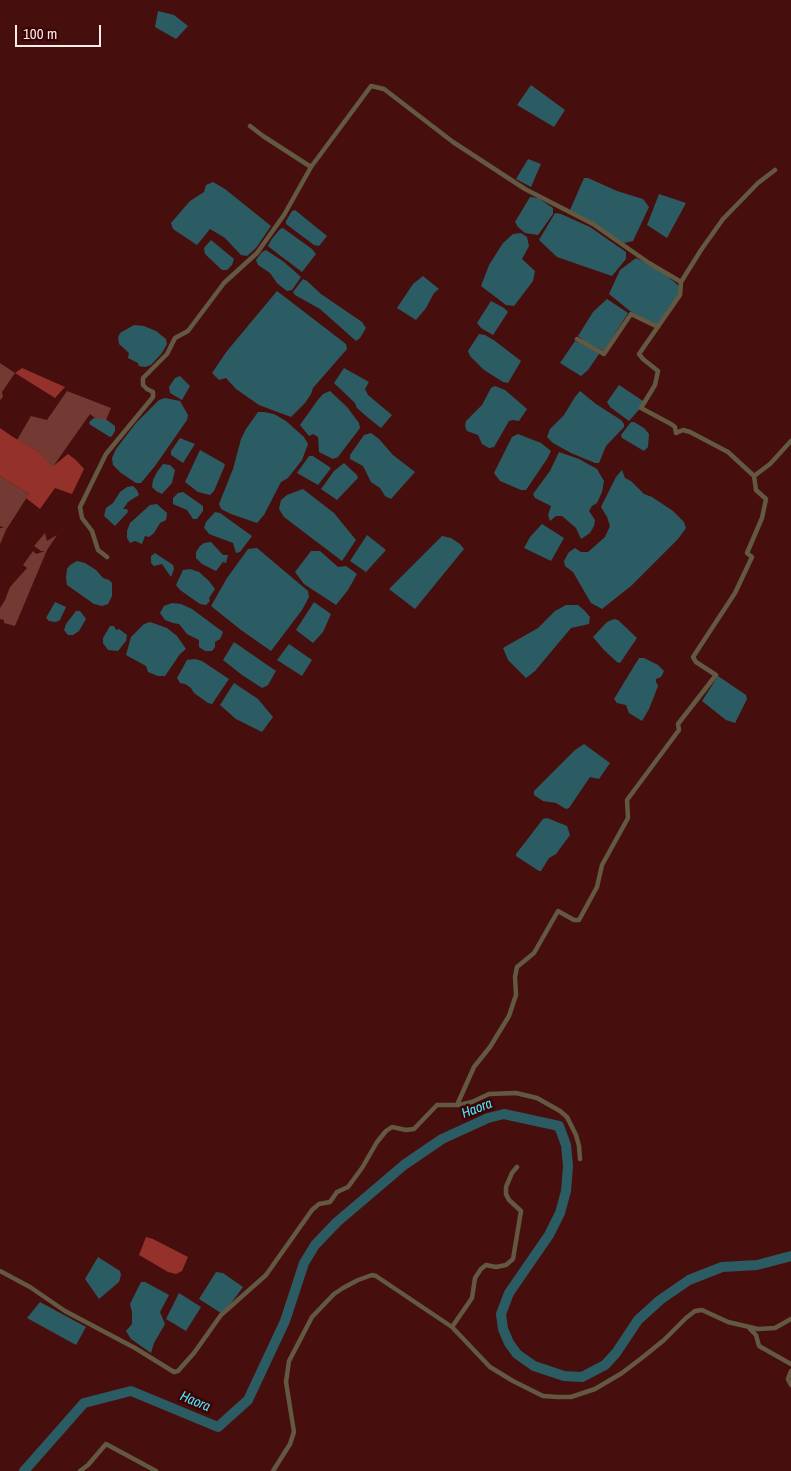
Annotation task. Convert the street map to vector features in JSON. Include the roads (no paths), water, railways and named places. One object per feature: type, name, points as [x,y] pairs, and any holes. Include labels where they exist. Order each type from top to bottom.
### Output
[{"type":"street","points":[[107,557],[98,550],[92,531],[82,518],[80,507],[106,454],[153,397],[153,392],[143,385],[143,378],[167,354],[175,338],[188,331],[224,283],[257,253],[284,215],[311,167],[371,86],[384,89],[452,142],[525,189],[593,224],[681,282]]},
{"type":"street","points":[[250,126],[311,167]]},
{"type":"street","points":[[457,1104],[474,1067],[490,1047],[508,1016],[516,995],[515,977],[517,967],[534,953],[558,911],[574,920],[579,920],[597,887],[602,865],[628,818],[627,800],[679,730],[678,724],[716,675],[696,662],[693,657],[735,593],[752,557],[747,553],[762,518],[766,499],[756,490],[754,476],[728,452],[690,432],[683,430],[676,433],[671,424],[641,408],[655,385],[658,371],[639,354],[680,295],[681,282],[723,219],[758,183],[774,170]]},
{"type":"street","points":[[577,339],[604,354],[631,314],[658,327]]},
{"type":"street","points":[[754,476],[770,464],[791,441]]},
{"type":"street","points":[[0,1270],[95,1328],[135,1348],[174,1372],[178,1371],[194,1353],[221,1315],[266,1275],[312,1210],[319,1204],[330,1202],[337,1192],[351,1184],[386,1131],[392,1127],[406,1130],[414,1129],[437,1105],[472,1102],[489,1094],[516,1093],[537,1098],[567,1117],[576,1134],[580,1159]]},
{"type":"street","points":[[452,1327],[472,1298],[475,1278],[481,1269],[486,1265],[496,1267],[506,1265],[512,1259],[521,1212],[509,1200],[506,1194],[506,1187],[517,1167]]},
{"type":"street","points":[[273,1471],[290,1444],[294,1432],[286,1382],[289,1360],[302,1333],[312,1317],[334,1294],[358,1280],[372,1275],[452,1327],[490,1367],[543,1396],[571,1397],[595,1389],[622,1373],[664,1340],[694,1311],[702,1310],[728,1322],[750,1328],[775,1328],[791,1319]]},
{"type":"street","points":[[750,1328],[756,1336],[759,1346],[791,1364]]},
{"type":"street","points":[[791,1372],[788,1380],[791,1385]]},
{"type":"street","points":[[80,1471],[88,1465],[106,1444],[156,1471]]},
{"type":"water","points":[[158,11],[174,15],[188,26],[176,39],[155,27]]},
{"type":"water","points":[[531,85],[565,110],[554,127],[517,105]]},
{"type":"water","points":[[528,159],[541,164],[531,187],[516,179]]},
{"type":"water","points":[[584,178],[643,199],[649,207],[633,241],[624,243],[580,218],[570,210]]},
{"type":"water","points":[[213,182],[225,189],[271,226],[256,248],[247,256],[241,255],[225,238],[210,229],[197,245],[173,229],[171,223],[190,201],[204,192],[206,185]]},
{"type":"water","points":[[659,194],[686,203],[667,238],[647,225]]},
{"type":"water","points":[[530,197],[538,198],[553,208],[553,214],[538,235],[525,233],[515,222]]},
{"type":"water","points":[[295,210],[327,236],[319,246],[314,245],[286,224],[292,211]]},
{"type":"water","points":[[555,213],[590,227],[626,252],[626,259],[612,276],[557,257],[539,240]]},
{"type":"water","points":[[283,228],[316,254],[302,272],[268,246],[280,229]]},
{"type":"water","points":[[521,233],[527,237],[529,246],[522,259],[535,271],[533,281],[514,306],[506,305],[481,286],[489,265],[503,243],[513,234]]},
{"type":"water","points":[[211,240],[234,259],[232,265],[227,270],[222,270],[205,254],[204,248]]},
{"type":"water","points":[[266,250],[301,277],[292,290],[287,291],[277,283],[270,273],[258,265],[256,260]]},
{"type":"water","points":[[636,258],[657,268],[680,288],[679,295],[657,325],[630,311],[609,294],[620,270]]},
{"type":"water","points":[[423,276],[439,289],[434,293],[426,308],[416,320],[397,308],[413,284]]},
{"type":"water","points":[[303,279],[321,294],[362,322],[366,328],[360,338],[356,341],[320,309],[295,295],[293,292]]},
{"type":"water","points":[[277,291],[346,344],[347,349],[313,388],[305,403],[291,417],[259,405],[236,389],[226,378],[219,380],[212,373],[227,351]]},
{"type":"water","points":[[607,299],[628,313],[604,351],[587,343],[578,336],[593,312]]},
{"type":"water","points":[[491,301],[508,312],[493,335],[481,328],[477,323]]},
{"type":"water","points":[[134,325],[144,326],[156,331],[166,339],[167,344],[162,353],[151,365],[139,366],[138,363],[128,358],[129,353],[119,344],[118,338],[120,333]]},
{"type":"water","points":[[479,334],[495,341],[521,361],[508,383],[503,382],[484,370],[470,356],[468,351]]},
{"type":"water","points":[[575,341],[592,348],[599,354],[588,370],[581,376],[560,363]]},
{"type":"water","points":[[344,368],[369,382],[365,389],[368,395],[392,415],[381,428],[357,408],[355,403],[334,383]]},
{"type":"water","points":[[180,376],[190,386],[182,400],[170,393],[169,387],[175,378]]},
{"type":"water","points":[[619,385],[643,401],[643,405],[629,421],[610,407],[607,402]]},
{"type":"water","points":[[495,386],[505,390],[527,409],[519,421],[509,421],[494,447],[489,448],[482,444],[478,435],[467,431],[465,426],[466,421],[482,405],[491,388]]},
{"type":"water","points":[[330,391],[347,407],[359,423],[360,428],[338,457],[333,459],[319,452],[318,437],[313,434],[309,436],[300,425],[323,394]]},
{"type":"water","points":[[580,391],[624,424],[624,427],[606,446],[599,463],[571,453],[553,443],[547,437],[550,429],[564,415]]},
{"type":"water","points":[[165,398],[180,401],[188,415],[187,420],[155,466],[141,483],[136,483],[113,465],[112,458],[116,449],[136,423],[159,400]]},
{"type":"water","points":[[258,412],[274,414],[286,421],[304,437],[308,444],[302,460],[288,478],[281,482],[264,515],[257,523],[221,509],[219,504],[233,469],[241,439]]},
{"type":"water","points":[[94,418],[107,420],[115,426],[112,436],[110,437],[89,424]]},
{"type":"water","points":[[631,422],[644,428],[649,434],[648,447],[644,451],[622,438],[621,435]]},
{"type":"water","points":[[371,433],[393,455],[415,472],[391,499],[385,496],[380,488],[371,482],[363,466],[350,459],[350,455],[364,435]]},
{"type":"water","points":[[518,434],[541,443],[551,451],[526,490],[521,490],[500,481],[494,473],[512,437]]},
{"type":"water","points":[[180,438],[195,444],[183,463],[171,455],[171,451]]},
{"type":"water","points":[[200,450],[225,465],[214,491],[210,495],[198,492],[185,482]]},
{"type":"water","points":[[559,452],[579,459],[597,469],[604,481],[597,503],[589,511],[595,520],[594,526],[590,533],[581,539],[576,528],[562,516],[556,516],[550,521],[548,515],[551,506],[535,498],[533,494],[550,471]]},
{"type":"water","points":[[309,456],[313,456],[331,468],[318,485],[297,473]]},
{"type":"water","points":[[344,463],[358,478],[337,500],[321,489],[334,471]]},
{"type":"water","points":[[163,464],[170,465],[175,470],[172,483],[162,494],[152,487],[153,480]]},
{"type":"water","points":[[622,470],[625,478],[631,481],[644,494],[673,511],[684,522],[686,528],[678,539],[631,586],[602,609],[591,603],[573,572],[565,566],[564,561],[569,552],[575,548],[581,552],[588,552],[605,537],[610,526],[601,507],[616,477]]},
{"type":"water","points":[[133,486],[139,495],[128,502],[123,509],[127,509],[128,512],[115,526],[104,516],[106,508],[113,503],[120,492],[127,487]]},
{"type":"water","points":[[303,489],[334,513],[356,540],[342,561],[284,517],[279,509],[281,500],[287,495]]},
{"type":"water","points":[[183,492],[203,506],[203,511],[197,519],[193,519],[187,510],[173,504],[173,498],[178,493]]},
{"type":"water","points":[[157,504],[167,513],[166,520],[160,523],[149,537],[145,536],[142,544],[135,541],[130,543],[127,538],[127,531],[130,523],[150,505]]},
{"type":"water","points":[[215,512],[220,513],[252,536],[240,552],[236,553],[233,543],[209,534],[204,528],[206,522]]},
{"type":"water","points":[[542,524],[564,538],[551,561],[524,548],[530,537]]},
{"type":"water","points":[[367,535],[386,550],[366,572],[350,561]]},
{"type":"water","points":[[442,536],[451,538],[464,549],[415,609],[389,589]]},
{"type":"water","points":[[211,542],[223,555],[228,555],[226,563],[223,562],[216,571],[202,564],[196,558],[196,552],[200,546]]},
{"type":"water","points":[[257,548],[308,591],[309,597],[302,610],[271,651],[211,606],[227,578],[248,549]]},
{"type":"water","points":[[311,551],[320,551],[338,567],[346,566],[357,574],[348,590],[336,605],[304,584],[295,572]]},
{"type":"water","points":[[155,553],[173,565],[174,569],[171,577],[162,564],[154,566],[151,563],[151,556]]},
{"type":"water","points":[[77,561],[85,563],[112,583],[112,596],[108,604],[102,606],[94,604],[67,585],[67,569]]},
{"type":"water","points":[[190,569],[199,572],[215,589],[209,598],[210,601],[206,605],[200,604],[176,585],[183,570]]},
{"type":"water","points":[[55,602],[66,607],[60,620],[56,622],[49,621],[46,618]]},
{"type":"water","points":[[314,602],[331,614],[323,632],[313,643],[296,630]]},
{"type":"water","points":[[172,603],[181,604],[192,609],[223,632],[220,639],[215,642],[215,647],[212,651],[205,651],[199,647],[199,640],[187,634],[179,624],[165,620],[160,613],[164,606]]},
{"type":"water","points":[[566,605],[578,605],[590,617],[589,624],[571,628],[535,671],[526,678],[508,660],[503,648],[538,628],[555,611]]},
{"type":"water","points":[[76,611],[80,611],[86,619],[79,631],[73,635],[68,635],[64,630],[66,624]]},
{"type":"water","points":[[614,619],[618,620],[637,638],[620,663],[604,650],[593,637],[607,622]]},
{"type":"water","points":[[150,622],[167,628],[177,636],[186,649],[180,654],[165,676],[158,676],[148,672],[146,666],[126,655],[131,637],[144,624]]},
{"type":"water","points":[[110,626],[114,626],[116,630],[119,629],[127,635],[126,641],[118,651],[108,650],[103,643],[103,638]]},
{"type":"water","points":[[234,642],[276,671],[268,685],[262,688],[223,660]]},
{"type":"water","points":[[289,644],[312,660],[302,676],[277,660]]},
{"type":"water","points":[[639,658],[644,658],[658,665],[664,671],[661,677],[656,679],[658,686],[642,721],[629,713],[626,705],[617,703],[614,699]]},
{"type":"water","points":[[195,659],[202,661],[229,679],[212,704],[194,693],[185,684],[180,683],[177,678],[187,660]]},
{"type":"water","points":[[718,676],[746,695],[747,699],[735,723],[726,720],[702,701]]},
{"type":"water","points":[[234,683],[258,699],[273,717],[262,732],[236,719],[220,705]]},
{"type":"water","points":[[584,744],[610,763],[599,779],[590,777],[569,808],[566,809],[556,803],[543,801],[534,795],[534,791],[575,750]]},
{"type":"water","points":[[547,818],[567,826],[570,835],[556,854],[549,858],[541,871],[539,871],[516,856],[516,854],[543,819]]},
{"type":"water","points":[[98,1257],[120,1271],[121,1275],[119,1282],[99,1299],[85,1279]]},
{"type":"water","points":[[216,1272],[223,1273],[243,1287],[226,1310],[221,1313],[199,1299]]},
{"type":"water","points":[[141,1282],[145,1282],[169,1295],[160,1312],[165,1324],[154,1343],[151,1353],[131,1339],[126,1331],[132,1324],[130,1304]]},
{"type":"water","points":[[179,1293],[201,1307],[186,1331],[166,1319]]},
{"type":"water","points":[[40,1302],[86,1327],[76,1345],[27,1318]]},
{"type":"waterway","name":"Haora","points":[[24,1471],[84,1403],[131,1391],[218,1427],[248,1400],[285,1321],[304,1263],[315,1245],[337,1222],[404,1165],[442,1139],[488,1118],[504,1114],[559,1126],[566,1145],[568,1166],[566,1191],[560,1213],[549,1235],[509,1293],[501,1314],[503,1329],[509,1343],[517,1354],[534,1366],[564,1376],[582,1377],[605,1365],[616,1353],[638,1320],[660,1300],[689,1280],[722,1267],[757,1265],[791,1256]]}]
